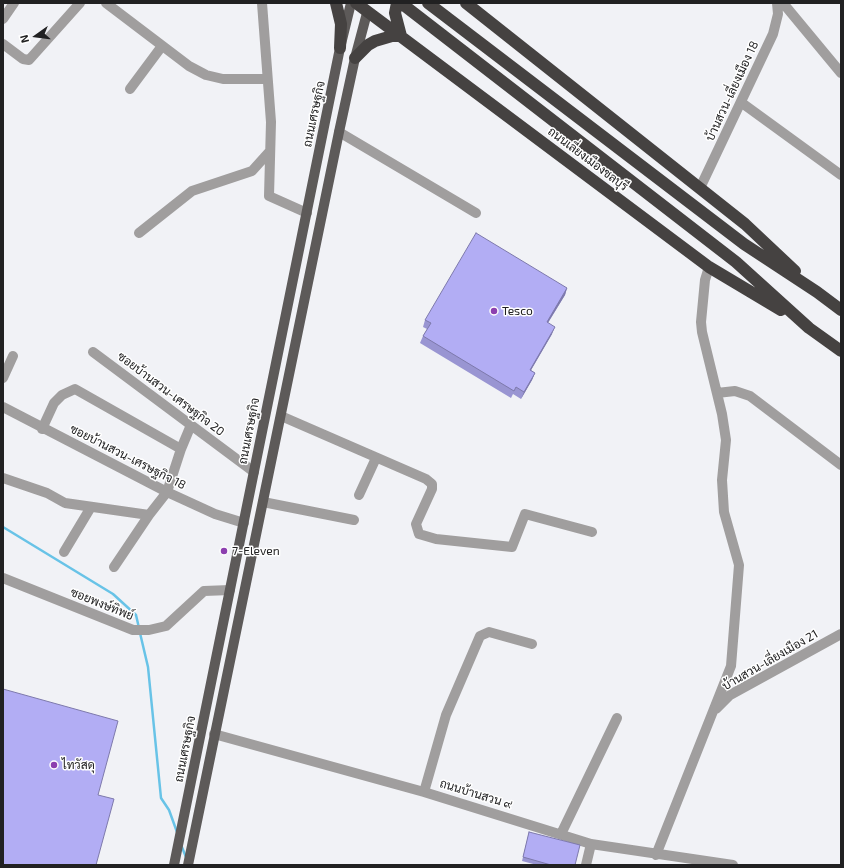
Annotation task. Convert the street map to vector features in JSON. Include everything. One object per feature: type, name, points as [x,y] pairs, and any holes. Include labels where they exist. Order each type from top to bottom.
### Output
[{"type":"highway","points":[[336,3],[341,24],[340,48]]},
{"type":"highway","name":"ถนนเลี่ยงเมืองชลบุรี","points":[[356,3],[368,8],[401,36],[709,267],[809,328],[841,351]]},
{"type":"highway","points":[[355,58],[368,45],[375,41],[388,37],[401,36],[395,13],[397,3]]},
{"type":"highway","name":"ถนนเลี่ยงเมืองชลบุรี","points":[[400,3],[736,262],[809,328]]},
{"type":"highway","points":[[428,3],[744,244],[817,292],[841,310]]},
{"type":"highway","points":[[466,3],[745,224],[817,292]]},
{"type":"main road","name":"ถนนเศรษฐกิจ","points":[[174,865],[340,48],[351,3]]},
{"type":"main road","points":[[188,865],[339,132],[355,58],[368,8]]},
{"type":"main road","points":[[287,310],[302,314]]},
{"type":"main road","points":[[202,732],[214,734]]},
{"type":"street","points":[[3,19],[14,3]]},
{"type":"street","points":[[106,3],[189,66],[206,75],[223,79],[266,80]]},
{"type":"street","points":[[262,3],[266,80],[271,122],[269,196],[307,213]]},
{"type":"street","name":"บ้านสวน-เลี่ยงเมือง 18","points":[[700,188],[774,34],[778,14],[777,3]]},
{"type":"street","points":[[783,3],[841,73]]},
{"type":"street","points":[[3,44],[23,59],[29,60],[76,4]]},
{"type":"street","points":[[130,89],[162,46]]},
{"type":"street","points":[[742,103],[841,175]]},
{"type":"street","points":[[339,132],[476,213]]},
{"type":"street","points":[[139,233],[192,191],[252,171],[270,151]]},
{"type":"street","points":[[656,855],[731,666],[739,565],[724,512],[722,480],[726,440],[717,393],[704,345],[701,322],[705,280],[709,267]]},
{"type":"street","name":"ซอยบ้านสวน-เศรษฐกิจ 20","points":[[93,352],[254,472]]},
{"type":"street","points":[[3,378],[13,356]]},
{"type":"street","points":[[42,429],[54,403],[62,396],[75,389],[181,449]]},
{"type":"street","points":[[717,393],[736,391],[750,396],[841,465]]},
{"type":"street","name":"ซอยบ้านสวน-เศรษฐกิจ 18","points":[[3,407],[42,429],[167,492],[215,514],[244,523]]},
{"type":"street","points":[[281,416],[432,484],[432,489],[416,524],[419,534],[436,539],[512,547],[525,514],[592,532]]},
{"type":"street","points":[[114,568],[149,515],[167,492],[181,449],[191,425]]},
{"type":"street","points":[[359,495],[376,458]]},
{"type":"street","points":[[3,478],[46,493],[65,503],[149,515]]},
{"type":"street","points":[[263,502],[354,520]]},
{"type":"street","points":[[64,552],[92,507]]},
{"type":"street","name":"ซอยพงษ์ทิพย์","points":[[3,578],[133,630],[149,630],[166,626],[204,591],[230,590]]},
{"type":"street","points":[[424,792],[446,715],[480,636],[489,632],[532,644]]},
{"type":"street","name":"บ้านสวน-เลี่ยงเมือง 21","points":[[714,711],[730,695],[841,634]]},
{"type":"street","points":[[561,834],[617,718]]},
{"type":"street","name":"ถนนบ้านสวน ๙","points":[[214,734],[424,792],[591,844],[656,855],[733,865]]},
{"type":"street","points":[[586,865],[591,844]]},
{"type":"building","name":"Tesco","points":[[476,233],[567,288],[547,322],[555,327],[530,370],[535,373],[524,392],[516,387],[514,391],[423,336],[431,323],[425,320]]},
{"type":"building","name":"ไทวัสดุ","points":[[3,689],[118,721],[98,795],[114,799],[96,865],[3,865]]},
{"type":"building","points":[[529,832],[580,845],[575,865],[551,865],[523,857]]},
{"type":"waterway","points":[[3,527],[113,594],[136,615],[139,628]]},
{"type":"waterway","points":[[140,633],[148,667],[161,798],[169,810],[177,832]]},
{"type":"waterway","points":[[181,845],[186,857]]},
{"type":"place","name":"Tesco","points":[[494,311]]},
{"type":"place","name":"7-Eleven","points":[[224,551]]},
{"type":"place","name":"ไทวัสดุ","points":[[54,765]]}]
